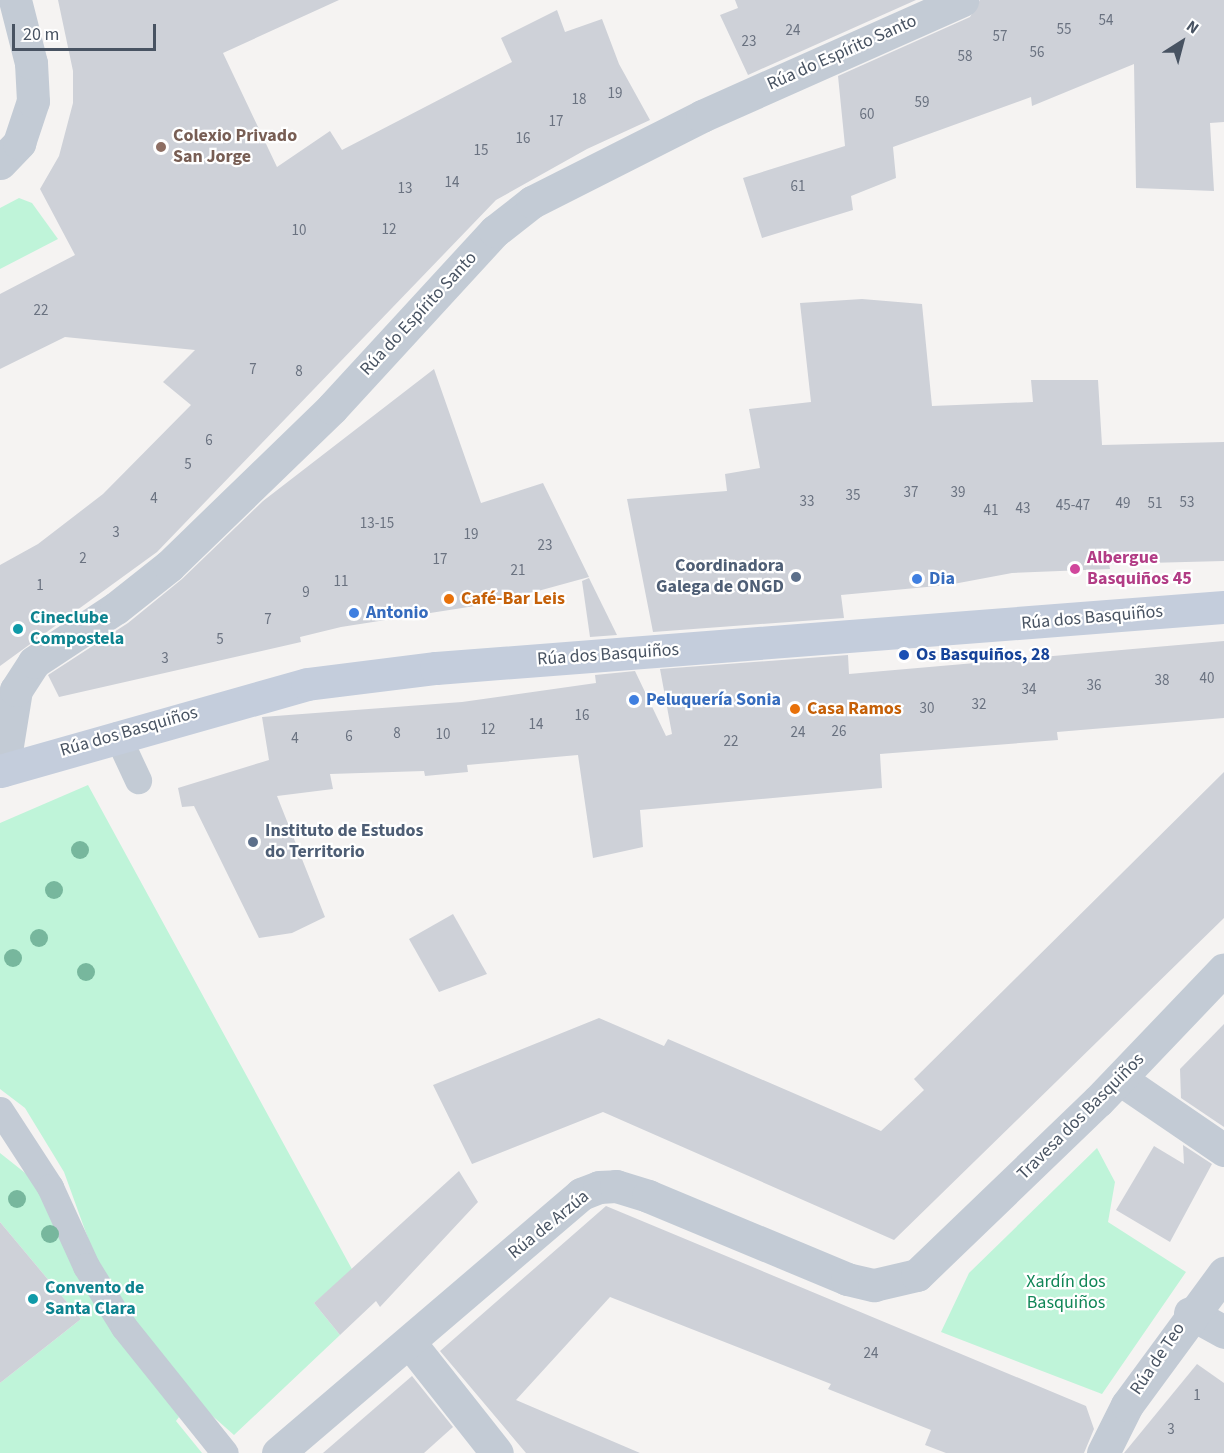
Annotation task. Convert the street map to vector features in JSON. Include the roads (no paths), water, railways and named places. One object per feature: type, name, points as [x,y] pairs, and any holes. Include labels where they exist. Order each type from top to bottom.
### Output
[{"type":"street","points":[[0,163],[18,143],[33,101],[31,63],[15,0]]},
{"type":"street","name":"Rúa do Espírito Santo","points":[[1,771],[16,690],[34,662],[116,608],[169,566],[332,408],[495,231],[532,202],[702,116],[962,0]]},
{"type":"street","name":"Rúa dos Basquiños","points":[[1,771],[117,735],[307,684],[424,670],[1224,607]]},
{"type":"street","name":"Travesa dos Basquiños","points":[[936,1261],[1120,1079],[1224,969]]},
{"type":"street","points":[[1120,1079],[1224,1150]]},
{"type":"street","name":"Rúa de Arzúa","points":[[278,1453],[410,1343],[581,1194],[599,1187],[616,1186],[648,1196],[858,1282],[897,1282],[936,1261]]},
{"type":"street","name":"Rúa de Teo","points":[[1103,1453],[1127,1405],[1190,1313],[1224,1273]]},
{"type":"street","points":[[1190,1313],[1224,1332]]},
{"type":"street","points":[[410,1343],[497,1453]]},
{"type":"lane","points":[[117,735],[138,780]]},
{"type":"lane","points":[[0,1110],[45,1178],[86,1266],[124,1327],[225,1453]]},
{"type":"place","name":"Colexio Privado San Jorge","points":[[161,147]]},
{"type":"place","name":"Albergue Basquiños 45","points":[[1075,569]]},
{"type":"place","name":"Coordinadora Galega de ONGD","points":[[796,577]]},
{"type":"place","name":"Dia","points":[[917,579]]},
{"type":"place","name":"Café-Bar Leis","points":[[449,599]]},
{"type":"place","name":"Antonio","points":[[354,613]]},
{"type":"place","name":"Cineclube Compostela","points":[[18,629]]},
{"type":"place","name":"Os Basquiños, 28","points":[[904,655]]},
{"type":"place","name":"Peluquería Sonia","points":[[634,700]]},
{"type":"place","name":"Casa Ramos","points":[[795,709]]},
{"type":"place","name":"Instituto de Estudos do Territorio","points":[[253,842]]},
{"type":"place","name":"Convento de Santa Clara","points":[[33,1299]]},
{"type":"park label","name":"Xardín dos Basquiños","points":[[1066,1293]]}]
